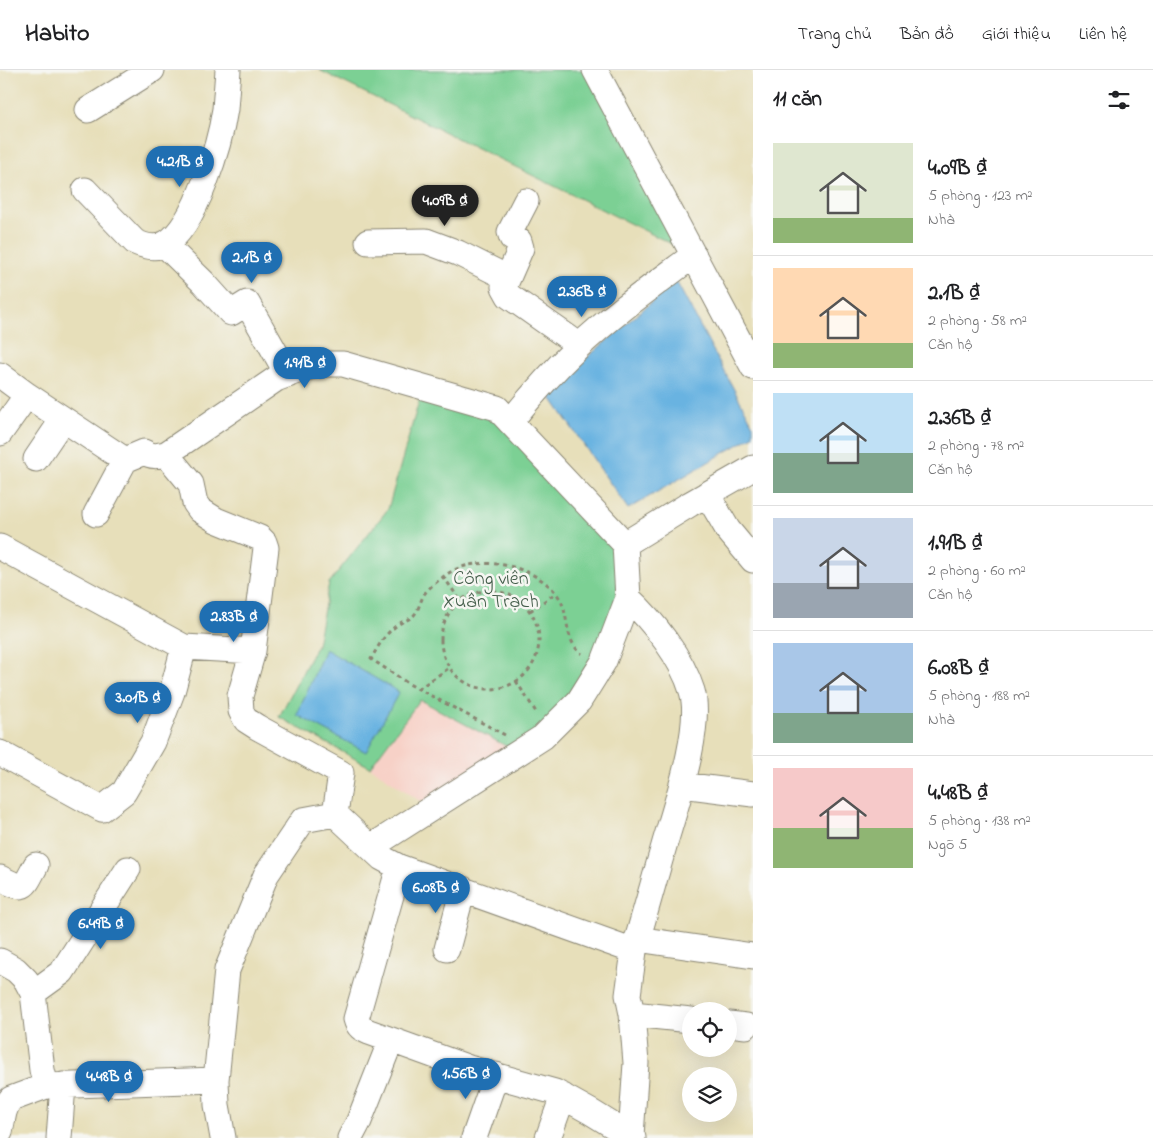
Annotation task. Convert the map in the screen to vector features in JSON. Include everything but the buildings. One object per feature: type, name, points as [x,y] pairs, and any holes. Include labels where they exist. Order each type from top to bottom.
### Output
[{"type":"street","points":[[88,110],[152,70]]},
{"type":"street","points":[[85,190],[136,242],[144,246],[164,244],[179,231],[195,206],[212,159],[224,110],[228,70]]},
{"type":"street","points":[[595,70],[753,368]]},
{"type":"street","points":[[526,201],[510,232],[512,238],[519,241],[521,248],[504,287],[509,296],[569,338],[577,348]]},
{"type":"street","points":[[368,242],[426,241],[458,253],[508,278]]},
{"type":"street","points":[[164,244],[203,282],[230,313],[247,303],[288,375]]},
{"type":"street","points":[[510,422],[539,387],[577,348],[626,307],[694,256]]},
{"type":"street","points":[[96,514],[125,460],[144,452],[150,456],[166,454],[276,379],[305,368],[323,364],[343,364],[497,408],[625,544],[628,598],[604,661],[579,701],[543,738],[371,848]]},
{"type":"street","points":[[0,375],[125,460]]},
{"type":"street","points":[[0,432],[28,395]]},
{"type":"street","points":[[36,459],[63,419]]},
{"type":"street","points":[[166,454],[191,484],[195,503],[200,510],[216,520],[260,538],[264,542],[266,548],[253,651],[240,696],[241,710],[246,720],[257,727],[341,773],[335,814]]},
{"type":"street","points":[[625,544],[753,468]]},
{"type":"street","points":[[707,494],[728,530],[753,560]]},
{"type":"street","points":[[0,547],[184,647],[253,651]]},
{"type":"street","points":[[399,867],[356,1019],[361,1028],[469,1068],[555,1092],[632,1137],[636,1063],[632,1014],[628,995],[635,945],[682,785],[694,728],[695,709],[692,691],[681,667],[646,614],[628,598]]},
{"type":"street","points":[[0,753],[102,810],[124,792],[153,742],[172,692],[184,647]]},
{"type":"street","points":[[682,785],[753,794]]},
{"type":"street","points":[[335,814],[382,858],[399,867],[635,945],[753,956]]},
{"type":"street","points":[[223,1138],[217,1105],[216,1080],[227,970],[266,875],[303,820],[335,814]]},
{"type":"street","points":[[0,878],[22,887],[36,865]]},
{"type":"street","points":[[33,993],[62,972],[128,869]]},
{"type":"street","points":[[447,950],[464,889]]},
{"type":"street","points":[[0,961],[16,970],[26,980],[33,993],[42,1070],[54,1085],[59,1138]]},
{"type":"street","points":[[632,1014],[682,1019]]},
{"type":"street","points":[[350,1138],[359,1121],[391,1040]]},
{"type":"street","points":[[474,1138],[496,1075]]},
{"type":"street","points":[[0,1132],[4,1112],[11,1099],[54,1085],[216,1080]]},
{"type":"street","points":[[548,1138],[563,1096]]},
{"type":"path","points":[[528,747],[418,689],[371,659],[384,635],[400,623],[414,616],[425,593],[443,576],[475,563],[504,564],[538,578],[556,593],[564,609],[570,642],[581,653],[604,661]]},
{"type":"path","points":[[443,576],[460,600]]},
{"type":"path","points":[[481,590],[498,591],[513,596],[530,611],[535,619],[539,635],[539,651],[533,666],[522,678],[508,686],[492,690],[475,687],[460,680],[449,668],[442,653],[440,636],[444,620],[452,606],[460,600],[481,590]]},
{"type":"path","points":[[530,611],[556,593]]},
{"type":"path","points":[[418,689],[449,668]]},
{"type":"path","points":[[516,681],[548,732]]},
{"type":"shaded area","points":[[419,699],[519,753],[423,803],[370,767]]},
{"type":"green space","points":[[319,70],[596,70],[694,255]]},
{"type":"green space","name":"Công viên Xuân Trạch","points":[[423,387],[497,408],[625,544],[604,661],[519,753],[420,700],[370,767],[279,717],[317,645],[329,583],[388,509]]},
{"type":"water","points":[[676,281],[753,425],[753,436],[628,509],[547,392]]},
{"type":"water","points":[[325,649],[399,692],[366,752],[297,715]]}]
